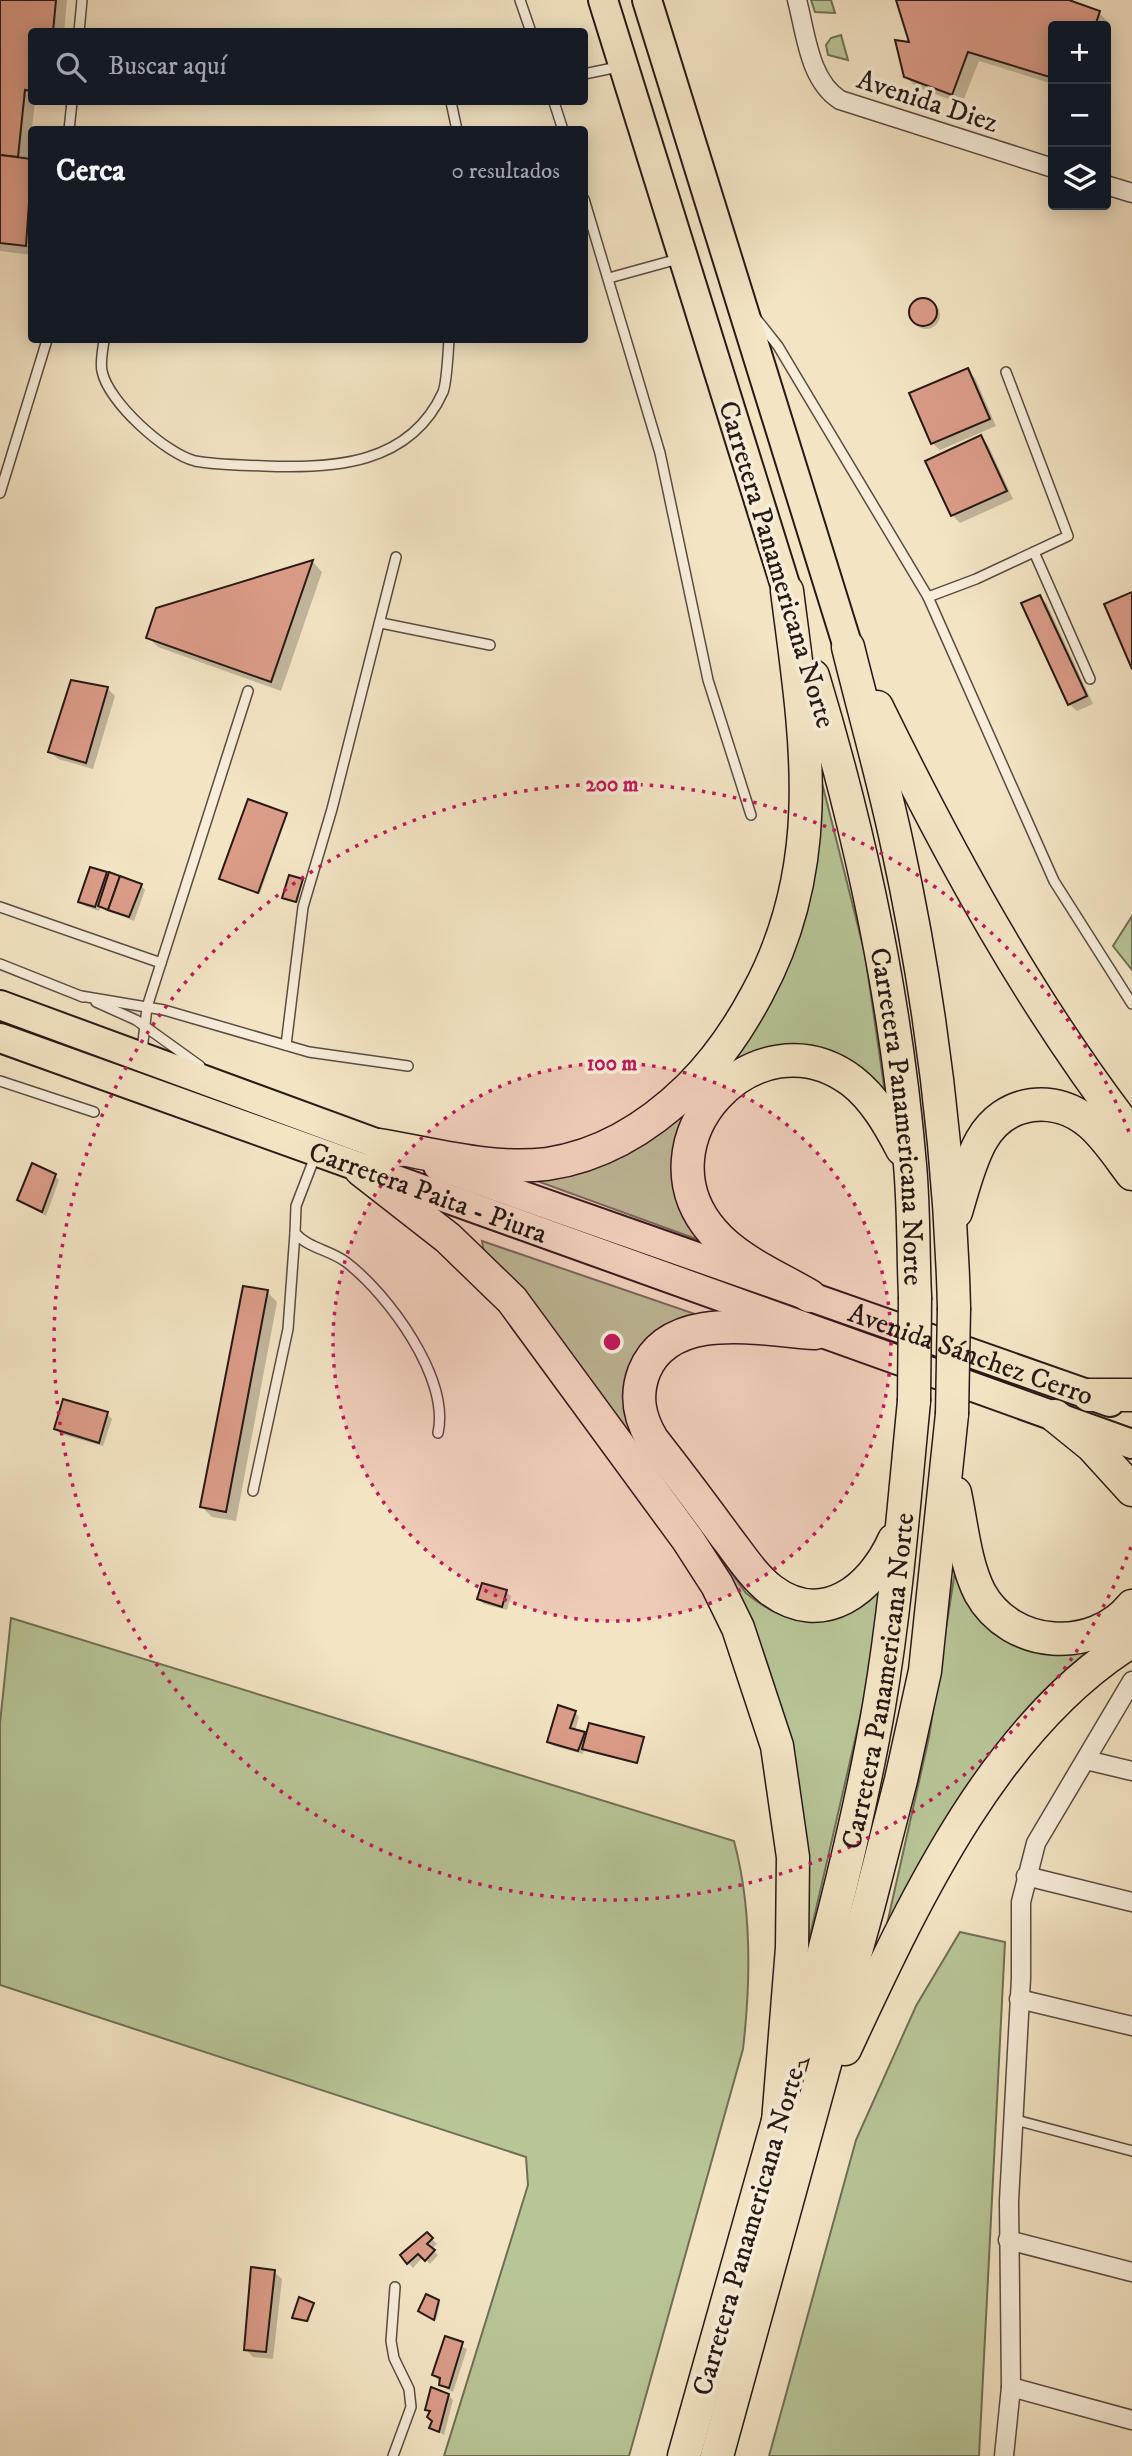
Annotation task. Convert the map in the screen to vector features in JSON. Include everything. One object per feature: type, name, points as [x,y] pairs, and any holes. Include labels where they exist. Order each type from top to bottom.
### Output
[{"type":"highway","name":"Carretera Panamericana Norte","points":[[603,0],[787,591],[860,850],[881,957],[910,1165],[915,1297],[914,1401],[903,1520],[879,1706],[793,2126],[717,2456]]},
{"type":"highway","name":"Carretera Panamericana Norte","points":[[647,0],[848,647],[897,842],[918,949],[939,1101],[952,1227],[954,1308],[949,1462],[925,1671],[869,1904],[684,2456]]},
{"type":"highway","points":[[370,1157],[516,1165],[562,1161],[590,1154],[634,1132],[679,1098],[717,1058],[739,1027],[771,969],[790,920],[803,861],[808,800],[803,716],[787,591]]},
{"type":"highway","points":[[848,647],[922,798],[986,914],[1041,1005],[1132,1135]]},
{"type":"highway","name":"Carretera Paita - Piura","points":[[0,1005],[234,1091],[370,1157],[815,1333],[857,1346]]},
{"type":"highway","name":"Carretera Paita - Piura","points":[[0,1038],[317,1153],[370,1157],[810,1297]]},
{"type":"highway","points":[[810,1297],[733,1250],[713,1232],[698,1210],[689,1184],[688,1161],[693,1134],[710,1101],[726,1084],[763,1065],[804,1062],[831,1069],[852,1081],[873,1102],[910,1165]]},
{"type":"highway","points":[[952,1227],[981,1139],[999,1118],[1020,1107],[1059,1106],[1083,1118],[1100,1132],[1132,1174]]},
{"type":"highway","points":[[370,1157],[512,1300],[688,1539],[717,1585],[738,1628],[777,1746],[793,1857],[793,2126]]},
{"type":"highway","name":"Avenida Sánchez Cerro","points":[[810,1297],[1132,1410]]},
{"type":"highway","points":[[815,1333],[708,1329],[674,1338],[658,1350],[642,1377],[638,1398],[646,1428],[751,1570],[769,1588],[787,1599],[824,1604],[850,1596],[864,1587],[881,1566],[903,1520]]},
{"type":"highway","name":"Avenida Sánchez Cerro","points":[[857,1346],[1132,1444]]},
{"type":"highway","points":[[1089,1395],[1132,1395]]},
{"type":"highway","points":[[1055,1416],[1092,1446],[1132,1490]]},
{"type":"highway","points":[[949,1462],[976,1582],[987,1602],[1006,1622],[1037,1637],[1072,1639],[1107,1628],[1132,1606]]},
{"type":"highway","points":[[793,2126],[915,1904],[960,1827],[1000,1769],[1052,1708],[1094,1668],[1132,1641]]},
{"type":"street","name":"Avenida Diez","points":[[797,0],[811,55],[826,90],[840,100],[1048,166]]},
{"type":"street","points":[[1111,187],[1132,193]]},
{"type":"street","points":[[1004,2456],[1011,2387],[1008,2240],[1021,1902],[1026,1876],[1047,1820],[1132,1681]]},
{"type":"street","points":[[1086,1760],[1132,1771]]},
{"type":"street","points":[[1026,1876],[1132,1902]]},
{"type":"street","points":[[1019,1999],[1132,2026]]},
{"type":"street","points":[[1008,2240],[1132,2272]]},
{"type":"street","points":[[1011,2387],[1132,2420]]},
{"type":"lane","points":[[79,28],[82,0]]},
{"type":"lane","points":[[520,0],[530,28]]},
{"type":"lane","points":[[588,73],[624,66]]},
{"type":"lane","points":[[69,126],[72,105]]},
{"type":"lane","points":[[452,105],[456,126]]},
{"type":"lane","points":[[555,105],[562,126]]},
{"type":"lane","points":[[588,212],[660,453],[708,680],[751,815]]},
{"type":"lane","points":[[609,278],[684,257]]},
{"type":"lane","points":[[738,295],[778,346],[928,597],[1054,881],[1132,1004]]},
{"type":"lane","points":[[0,493],[46,343]]},
{"type":"lane","points":[[104,343],[102,372],[115,399],[167,446],[194,460],[319,468],[377,455],[400,443],[419,426],[445,389],[449,343]]},
{"type":"lane","points":[[928,597],[1068,536],[1006,372]]},
{"type":"lane","points":[[1034,552],[1090,679]]},
{"type":"lane","points":[[286,1045],[303,907],[381,623],[396,558]]},
{"type":"lane","points":[[381,623],[490,645]]},
{"type":"lane","points":[[141,1058],[147,1007],[248,691]]},
{"type":"lane","points":[[0,907],[161,963]]},
{"type":"lane","points":[[0,964],[143,1024],[234,1091]]},
{"type":"lane","points":[[81,996],[147,1007],[286,1045],[349,1059],[408,1066]]},
{"type":"lane","points":[[0,1081],[94,1112]]},
{"type":"lane","points":[[253,1491],[288,1329],[296,1206],[317,1153]]},
{"type":"lane","points":[[295,1233],[302,1241],[328,1250],[345,1261],[384,1298],[429,1370],[441,1407],[438,1433]]},
{"type":"lane","points":[[1012,2119],[1132,2151]]},
{"type":"lane","points":[[393,2456],[411,2407],[409,2389],[394,2358],[391,2340],[390,2321],[396,2287]]},
{"type":"green space","points":[[811,0],[831,0],[835,13],[815,12]]},
{"type":"green space","points":[[841,35],[848,60],[828,55],[826,45],[831,38]]},
{"type":"green space","points":[[817,763],[865,954],[887,1107],[771,1049],[750,1055],[719,1070],[747,1032]]},
{"type":"green space","points":[[1132,916],[1132,970],[1113,946]]},
{"type":"green space","points":[[697,1096],[710,1244],[523,1176]]},
{"type":"green space","points":[[482,1241],[698,1315],[680,1319],[654,1336],[655,1466],[484,1254]]},
{"type":"green space","points":[[673,1491],[746,1593],[784,1616],[812,1622],[841,1617],[859,1606],[885,1578],[866,1692],[805,1957],[805,1909],[724,1582]]},
{"type":"green space","points":[[955,1571],[965,1600],[979,1619],[995,1632],[1014,1639],[1036,1641],[1111,1639],[883,1942],[929,1737]]},
{"type":"green space","points":[[11,1618],[734,1841],[747,1918],[748,1997],[743,2049],[629,2456],[444,2456],[528,2185],[526,2157],[0,1985],[0,1723]]},
{"type":"green space","points":[[960,1932],[1005,1942],[979,2456],[769,2456],[856,2140],[916,2006]]},
{"type":"building","points":[[0,0],[56,0],[53,28],[28,28],[28,90],[25,90],[18,157],[0,155]]},
{"type":"building","points":[[896,0],[1069,0],[1100,11],[1097,21],[1048,21],[1048,76],[968,52],[952,95],[904,77],[895,40],[909,42]]},
{"type":"building","points":[[0,155],[28,158],[26,246],[0,243]]},
{"type":"building","points":[[923,298],[933,302],[937,312],[933,322],[923,326],[913,322],[909,312],[913,302]]},
{"type":"building","points":[[968,368],[990,419],[931,444],[909,393]]},
{"type":"building","points":[[981,435],[1007,491],[951,516],[925,461]]},
{"type":"building","points":[[313,560],[271,682],[146,638],[156,608]]},
{"type":"building","points":[[1132,592],[1132,669],[1104,604]]},
{"type":"building","points":[[1040,595],[1087,696],[1068,705],[1021,603]]},
{"type":"building","points":[[71,680],[108,687],[86,763],[48,752]]},
{"type":"building","points":[[248,799],[287,813],[258,893],[219,879]]},
{"type":"building","points":[[90,867],[107,872],[95,907],[78,902]]},
{"type":"building","points":[[109,872],[120,876],[108,910],[98,906]]},
{"type":"building","points":[[289,875],[303,879],[296,902],[282,898]]},
{"type":"building","points":[[120,876],[142,884],[129,917],[108,910]]},
{"type":"building","points":[[32,1163],[56,1174],[42,1212],[17,1200]]},
{"type":"building","points":[[243,1286],[268,1290],[226,1512],[200,1507]]},
{"type":"building","points":[[63,1399],[108,1412],[99,1443],[54,1429]]},
{"type":"building","points":[[482,1583],[507,1590],[502,1607],[477,1599]]},
{"type":"building","points":[[558,1705],[576,1711],[570,1728],[585,1732],[578,1751],[547,1742]]},
{"type":"building","points":[[589,1723],[644,1737],[637,1763],[582,1749]]},
{"type":"building","points":[[427,2232],[433,2238],[427,2244],[435,2250],[425,2261],[418,2254],[407,2264],[400,2255]]},
{"type":"building","points":[[251,2267],[275,2270],[266,2352],[244,2350]]},
{"type":"building","points":[[426,2294],[439,2300],[434,2320],[418,2311]]},
{"type":"building","points":[[299,2297],[314,2303],[307,2321],[292,2318]]},
{"type":"building","points":[[445,2336],[463,2342],[449,2388],[439,2385],[440,2378],[432,2375]]},
{"type":"building","points":[[431,2387],[449,2394],[439,2432],[429,2428],[432,2421],[427,2417],[430,2411],[425,2410]]}]
